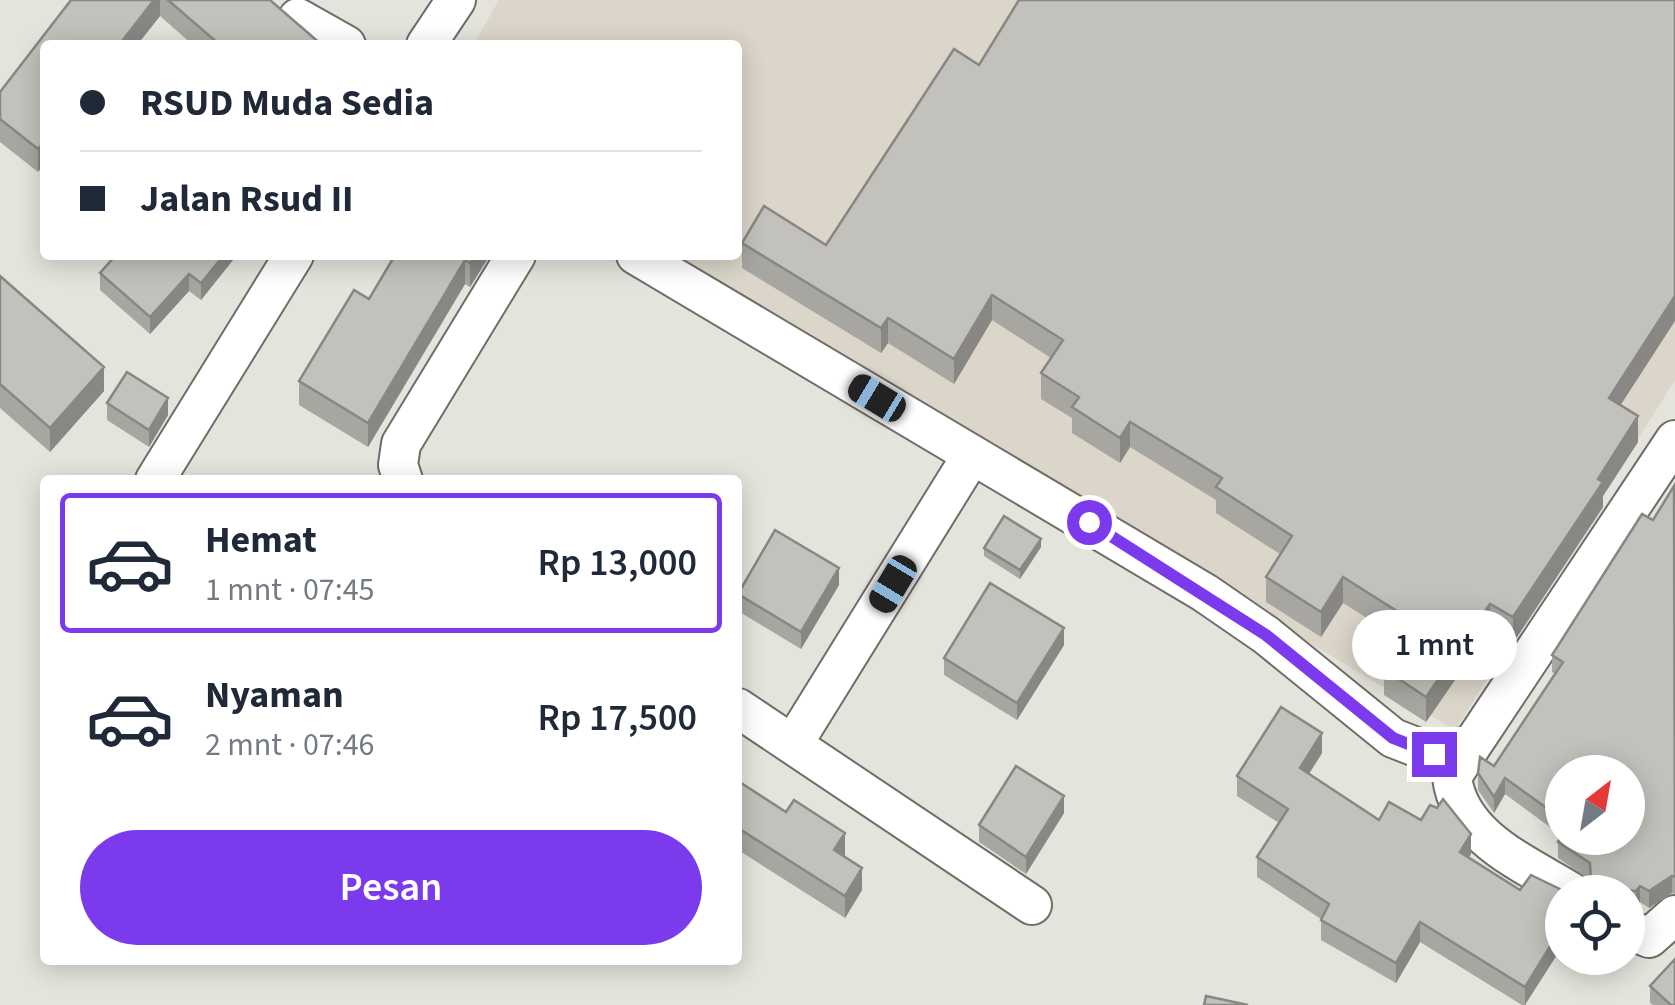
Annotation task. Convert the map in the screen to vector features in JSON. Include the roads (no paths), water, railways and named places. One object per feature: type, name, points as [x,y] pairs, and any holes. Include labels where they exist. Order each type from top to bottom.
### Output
[{"type":"street","points":[[429,40],[456,0]]},
{"type":"street","points":[[298,18],[337,40]]},
{"type":"street","points":[[158,475],[291,260]]},
{"type":"street","points":[[401,475],[398,465],[401,444],[513,260]]},
{"type":"street","points":[[644,260],[1204,592],[1266,635],[1393,738],[1434,754],[1472,745]]},
{"type":"street","points":[[1545,875],[1488,839],[1460,810],[1452,777],[1675,440]]},
{"type":"street","points":[[794,744],[972,455]]},
{"type":"street","points":[[742,711],[1032,906]]},
{"type":"street","points":[[1645,936],[1650,938],[1675,915]]}]
